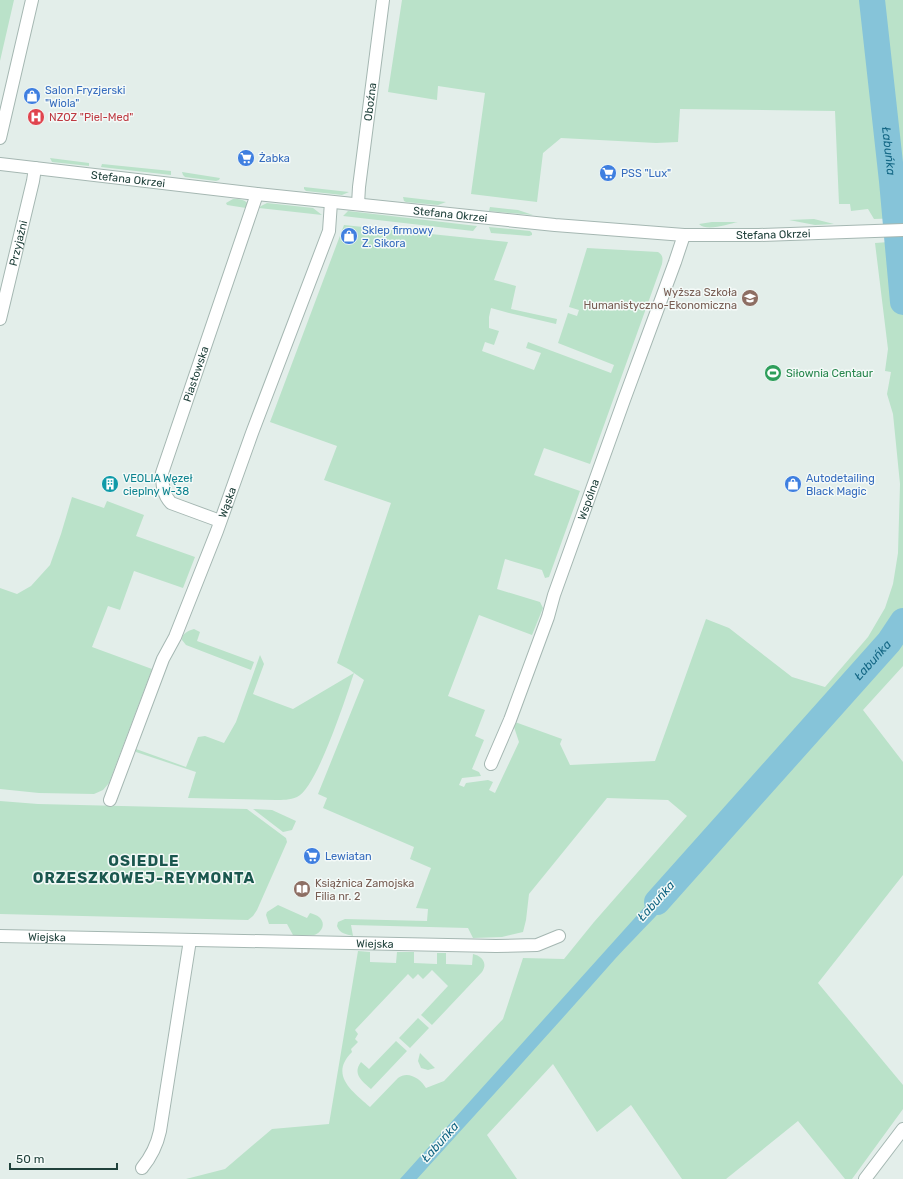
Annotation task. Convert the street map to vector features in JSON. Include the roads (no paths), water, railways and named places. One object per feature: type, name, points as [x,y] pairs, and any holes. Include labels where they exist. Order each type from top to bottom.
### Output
[{"type":"street","points":[[0,138],[32,0]]},
{"type":"street","name":"Oboźna","points":[[358,204],[383,0]]},
{"type":"street","name":"Stefana Okrzei","points":[[0,164],[331,202],[555,225],[684,235],[745,235],[903,230]]},
{"type":"street","name":"Przyjaźni","points":[[0,319],[35,168]]},
{"type":"street","name":"Piastowska","points":[[220,521],[171,503],[164,493],[162,473],[257,194]]},
{"type":"street","name":"Wąska","points":[[110,800],[163,659],[175,637],[220,521],[330,231],[331,202]]},
{"type":"street","name":"Wspólna","points":[[491,764],[510,720],[548,617],[556,589],[684,235]]},
{"type":"street","name":"Wiejska","points":[[0,936],[496,946],[537,945],[559,936]]},
{"type":"street","points":[[142,1168],[154,1151],[160,1131],[190,940]]},
{"type":"street","points":[[865,1179],[903,1129]]},
{"type":"water","points":[[675,871],[687,881],[670,901],[615,959],[417,1179],[400,1179],[650,901],[655,890],[667,881]]},
{"type":"waterway","name":"Łabuńka","points":[[872,0],[892,181],[903,302]]},
{"type":"waterway","name":"Łabuńka","points":[[657,902],[889,642],[903,621]]},
{"type":"place","name":"Salon Fryzjerski \"Wiola\"","points":[[32,96]]},
{"type":"place","name":"NZOZ \"Piel-Med\"","points":[[36,117]]},
{"type":"place","name":"Żabka","points":[[246,158]]},
{"type":"place","name":"PSS \"Lux\"","points":[[608,173]]},
{"type":"place","name":"Sklep firmowy Z. Sikora","points":[[349,236]]},
{"type":"place","name":"Wyższa Szkoła Humanistyczno-Ekonomiczna","points":[[750,298]]},
{"type":"place","name":"Siłownia Centaur","points":[[773,373]]},
{"type":"place","name":"VEOLIA Węzeł cieplny W-38","points":[[110,484]]},
{"type":"place","name":"Autodetailing Black Magic","points":[[793,484]]},
{"type":"place","name":"Lewiatan","points":[[312,856]]},
{"type":"place","name":"Książnica Zamojska Filia nr. 2","points":[[302,889]]},
{"type":"district","name":"OSIEDLE ORZESZKOWEJ-REYMONTA","points":[[144,870]]}]
